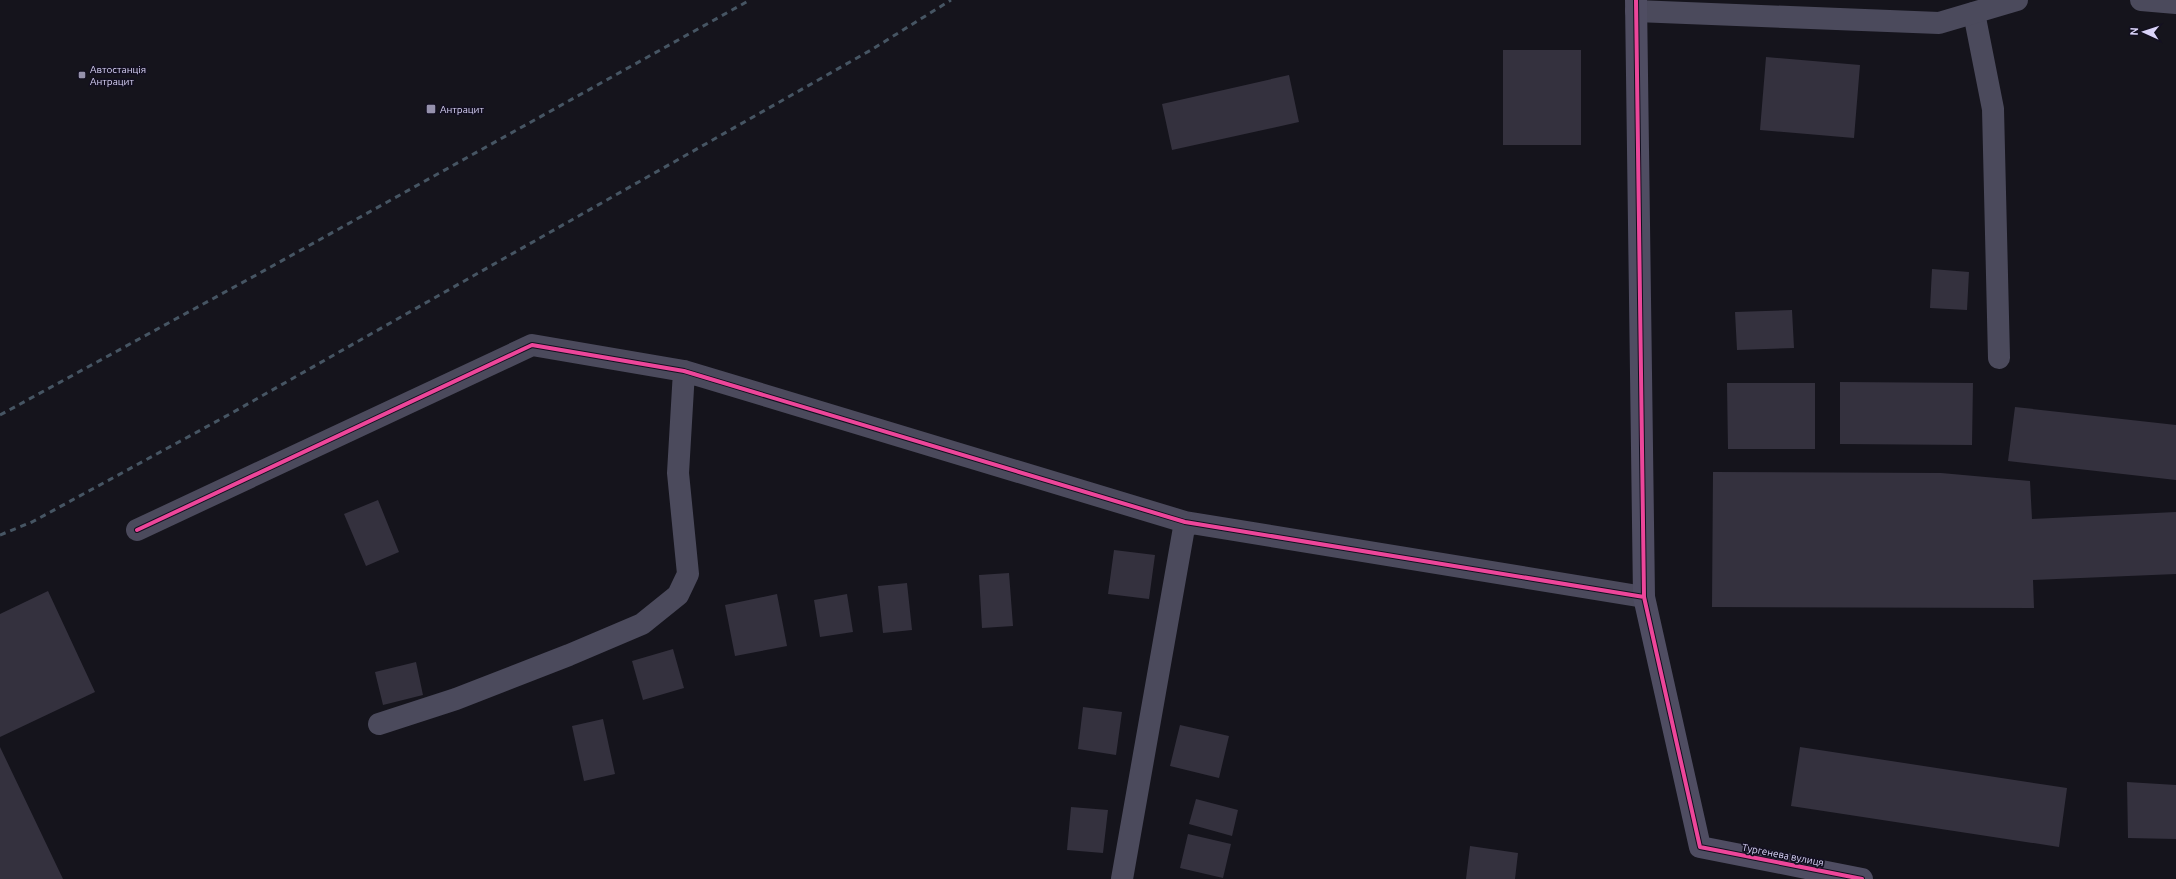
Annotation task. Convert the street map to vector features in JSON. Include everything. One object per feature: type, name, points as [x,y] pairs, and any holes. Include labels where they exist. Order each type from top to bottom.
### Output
[{"type":"street","points":[[137,530],[532,345],[684,371],[1185,522],[1644,597],[1636,5],[1939,23],[2017,0]]},
{"type":"street","points":[[2141,0],[2176,3]]},
{"type":"street","points":[[1974,13],[1993,109],[1999,358]]},
{"type":"street","points":[[380,724],[456,699],[569,656],[642,624],[678,595],[688,574],[678,473],[684,371]]},
{"type":"street","points":[[1122,879],[1185,522]]},
{"type":"street","name":"Тургенева вулиця","points":[[1644,597],[1700,847],[1862,879]]},
{"type":"building","points":[[1503,50],[1581,50],[1581,145],[1503,145]]},
{"type":"building","points":[[1766,57],[1860,65],[1854,138],[1760,130]]},
{"type":"building","points":[[1289,75],[1299,122],[1172,150],[1162,104]]},
{"type":"building","points":[[1932,269],[1969,272],[1967,310],[1930,308]]},
{"type":"building","points":[[1792,310],[1794,348],[1737,350],[1735,312]]},
{"type":"building","points":[[1840,382],[1973,383],[1972,445],[1840,444]]},
{"type":"building","points":[[1727,383],[1815,383],[1815,449],[1728,449]]},
{"type":"building","points":[[2015,407],[2176,425],[2176,480],[2008,461]]},
{"type":"building","points":[[1713,472],[1941,473],[2030,481],[2032,519],[2176,512],[2176,574],[2033,580],[2034,608],[1712,607]]},
{"type":"building","points":[[378,500],[399,552],[366,566],[344,514]]},
{"type":"building","points":[[1114,550],[1155,555],[1149,599],[1108,594]]},
{"type":"building","points":[[1009,573],[1013,626],[982,628],[979,575]]},
{"type":"building","points":[[907,583],[912,630],[883,633],[878,586]]},
{"type":"building","points":[[48,591],[95,692],[0,737],[0,614]]},
{"type":"building","points":[[777,594],[787,646],[735,656],[725,605]]},
{"type":"building","points":[[847,594],[853,632],[820,637],[814,600]]},
{"type":"building","points":[[673,649],[684,688],[643,700],[632,661]]},
{"type":"building","points":[[416,662],[423,695],[383,705],[375,672]]},
{"type":"building","points":[[1083,707],[1122,712],[1116,755],[1078,749]]},
{"type":"building","points":[[603,719],[615,774],[584,781],[572,726]]},
{"type":"building","points":[[1180,725],[1229,736],[1219,778],[1170,766]]},
{"type":"building","points":[[0,747],[63,879],[0,879]]},
{"type":"building","points":[[1800,747],[2067,788],[2059,847],[1791,806]]},
{"type":"building","points":[[2127,782],[2176,785],[2176,839],[2128,838]]},
{"type":"building","points":[[1196,799],[1238,810],[1232,836],[1189,824]]},
{"type":"building","points":[[1071,807],[1108,810],[1103,853],[1067,850]]},
{"type":"building","points":[[1188,834],[1231,844],[1223,878],[1180,868]]},
{"type":"building","points":[[1470,846],[1518,853],[1515,879],[1466,879]]},
{"type":"railway","points":[[0,415],[258,274],[750,0]]},
{"type":"railway","points":[[0,535],[32,522],[230,414],[871,50],[951,0]]},
{"type":"cycle path","points":[[1636,0],[1644,597],[1700,847],[1862,879]]},
{"type":"cycle path","points":[[137,530],[532,345],[684,371],[1185,522],[1644,597]]},
{"type":"place","name":"Автостанція Антрацит","points":[[82,75]]},
{"type":"place","name":"Антрацит","points":[[431,109]]}]
